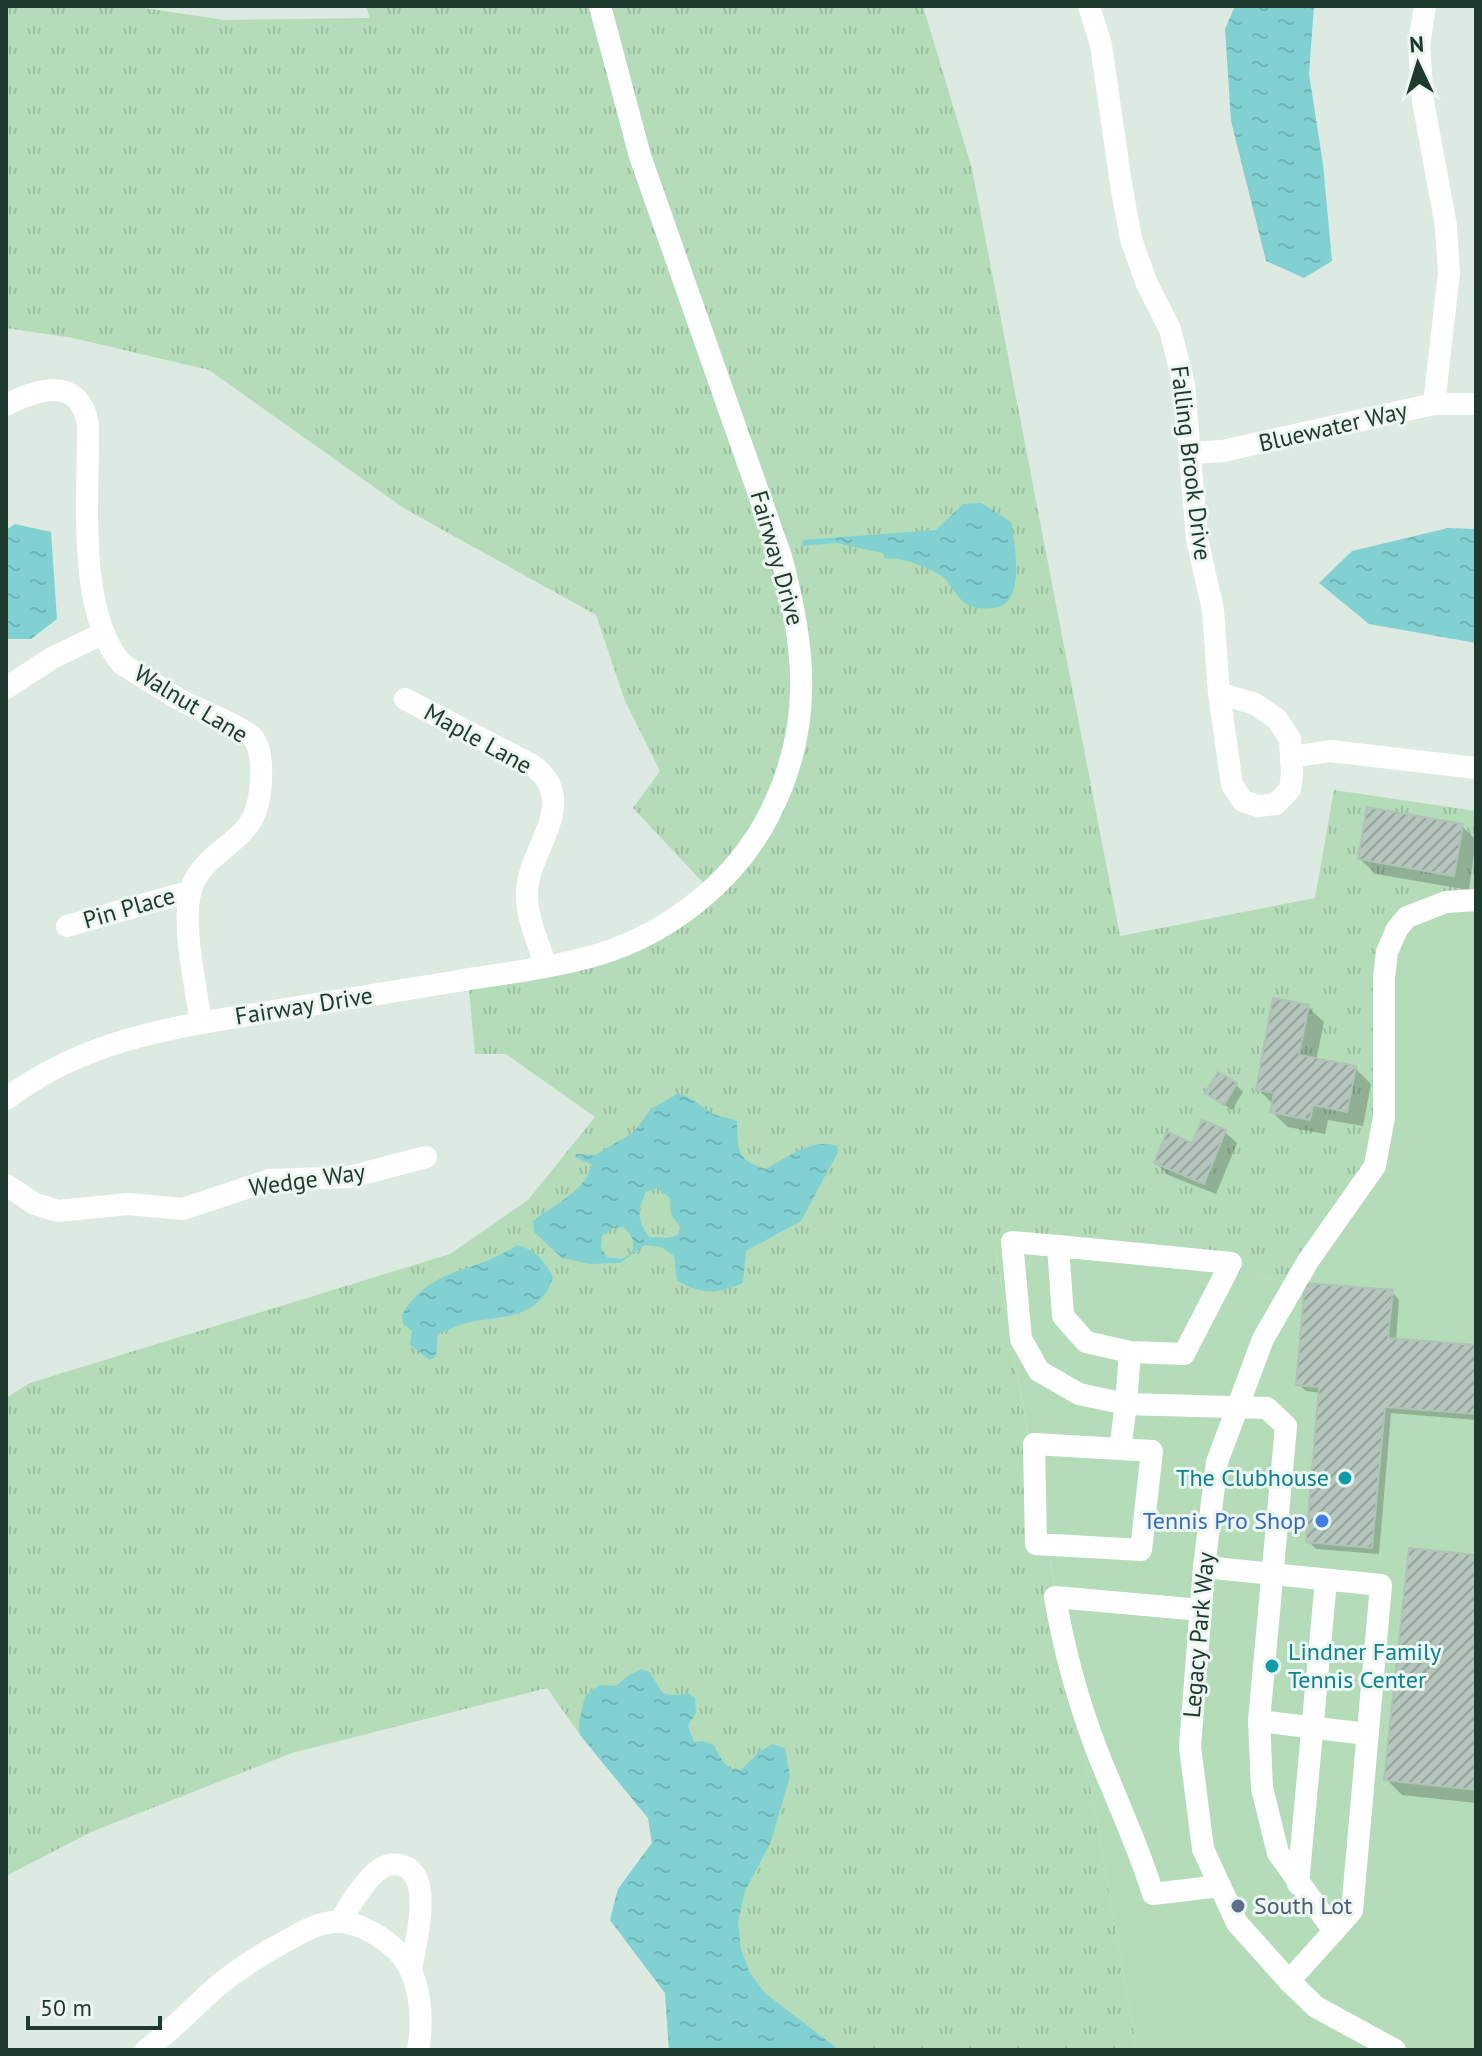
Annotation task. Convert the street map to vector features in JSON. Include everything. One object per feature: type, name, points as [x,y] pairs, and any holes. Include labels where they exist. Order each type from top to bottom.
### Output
[{"type":"street","name":"Fairway Drive","points":[[6,1099],[52,1069],[87,1052],[150,1032],[546,966],[602,953],[644,936],[700,899],[739,861],[762,829],[785,780],[799,728],[803,688],[795,608],[781,557],[640,156],[600,6]]},
{"type":"street","name":"Falling Brook Drive","points":[[1089,6],[1101,45],[1131,239],[1147,284],[1170,329],[1184,384],[1197,539],[1213,610],[1219,693],[1232,785],[1243,801],[1258,806],[1276,804],[1290,789],[1290,739],[1277,719],[1255,704],[1219,693]]},
{"type":"street","points":[[1425,6],[1419,45],[1423,101],[1446,226],[1449,273],[1434,404]]},
{"type":"street","name":"Walnut Lane","points":[[6,405],[49,389],[68,393],[84,409],[88,424],[89,566],[104,633],[122,664],[178,699],[247,733],[258,746],[261,776],[251,819],[246,828],[200,869],[191,891],[188,912],[190,951],[201,1023]]},
{"type":"street","name":"Bluewater Way","points":[[1191,453],[1223,451],[1434,404],[1476,404]]},
{"type":"street","points":[[6,688],[52,658],[104,633]]},
{"type":"street","name":"Maple Lane","points":[[405,699],[532,765],[550,787],[554,810],[526,890],[530,917],[546,966]]},
{"type":"street","points":[[1291,757],[1330,751],[1476,768]]},
{"type":"street","name":"Pin Place","points":[[67,926],[191,891]]},
{"type":"street","name":"Legacy Park Way","points":[[1395,2050],[1316,2007],[1237,1923],[1203,1849],[1190,1747],[1204,1567],[1217,1462],[1263,1339],[1308,1261],[1375,1166],[1384,1117],[1384,978],[1387,952],[1397,929],[1407,917],[1446,902],[1476,900]]},
{"type":"street","name":"Wedge Way","points":[[6,1185],[35,1204],[58,1211],[128,1204],[183,1209],[270,1180],[350,1177],[426,1157]]},
{"type":"street","points":[[1058,1246],[1063,1316],[1086,1342],[1130,1352],[1184,1354],[1231,1263],[1058,1246],[1012,1242],[1021,1339],[1039,1371],[1079,1394],[1126,1404],[1267,1408],[1286,1426],[1259,1721],[1262,1788],[1278,1853],[1334,1931]]},
{"type":"street","points":[[1120,1449],[1130,1352]]},
{"type":"street","points":[[1034,1444],[1120,1449],[1152,1451],[1141,1550],[1036,1544],[1034,1444]]},
{"type":"street","points":[[1204,1567],[1381,1585],[1352,1911],[1289,1981]]},
{"type":"street","points":[[1298,1884],[1326,1580]]},
{"type":"street","points":[[1201,1610],[1055,1597],[1065,1654],[1079,1698],[1096,1749],[1141,1854],[1153,1894],[1220,1886]]},
{"type":"street","points":[[1259,1721],[1367,1734]]},
{"type":"street","points":[[339,1922],[372,1875],[383,1866],[397,1863],[410,1869],[419,1880],[421,1911],[411,1970]]},
{"type":"street","points":[[146,2050],[216,1988],[259,1956],[306,1930],[339,1922],[361,1928],[385,1941],[396,1949],[411,1970],[418,1999],[418,2050]]},
{"type":"green space","points":[[6,6],[131,6],[224,20],[370,18],[366,6],[923,6],[972,169],[1120,936],[1315,898],[1334,790],[1476,811],[1476,900],[1375,1166],[1296,1282],[995,1249],[1137,2050],[669,2050],[665,1993],[610,1920],[618,1889],[652,1843],[648,1818],[580,1735],[547,1688],[292,1753],[91,1832],[6,1876],[6,1398],[30,1383],[450,1254],[528,1200],[595,1117],[506,1054],[475,1054],[468,979],[581,959],[710,890],[633,808],[660,771],[625,701],[596,615],[405,509],[209,370],[73,338],[6,328]]},
{"type":"green space","name":"Lindner Family Tennis Center","points":[[1476,900],[1476,2050],[1137,2050],[995,1248],[1296,1282],[1375,1166],[1387,952],[1407,917]]},
{"type":"water","points":[[1235,6],[1314,6],[1309,74],[1323,164],[1332,261],[1304,278],[1266,261],[1231,121],[1225,29]]},
{"type":"water","points":[[981,503],[1011,522],[1015,545],[1016,574],[1010,598],[1003,605],[992,608],[968,605],[938,574],[906,561],[885,559],[883,553],[836,543],[802,546],[803,540],[936,530],[963,504]]},
{"type":"water","points":[[15,524],[51,532],[57,619],[31,639],[6,639],[6,530]]},
{"type":"water","points":[[1448,528],[1476,529],[1476,643],[1369,624],[1319,583],[1352,551]]},
{"type":"water","points":[[679,1093],[712,1113],[737,1121],[743,1157],[766,1169],[810,1146],[837,1146],[838,1152],[801,1221],[746,1251],[743,1283],[710,1291],[686,1286],[677,1281],[674,1256],[661,1247],[645,1245],[620,1263],[590,1264],[562,1258],[534,1232],[533,1221],[577,1189],[588,1173],[591,1164],[574,1157],[577,1154],[595,1155],[634,1132],[651,1109]],"holes":[[[657,1188],[670,1198],[671,1214],[680,1227],[678,1235],[649,1237],[642,1225],[640,1210],[643,1199],[646,1192]],[[623,1227],[632,1239],[631,1254],[621,1259],[607,1257],[601,1248],[602,1236],[613,1228]]]},
{"type":"water","points":[[517,1245],[539,1256],[553,1277],[541,1300],[522,1312],[470,1322],[438,1334],[436,1356],[430,1360],[410,1345],[412,1331],[403,1324],[402,1315],[413,1299],[439,1279]]},
{"type":"water","points":[[641,1669],[649,1672],[663,1693],[689,1694],[695,1698],[696,1712],[688,1726],[694,1742],[714,1745],[731,1768],[741,1770],[772,1744],[785,1748],[790,1776],[771,1842],[745,1891],[738,1923],[741,1950],[750,1973],[765,1993],[839,2050],[669,2050],[665,1993],[610,1920],[618,1889],[652,1843],[648,1818],[580,1735],[579,1722],[585,1696],[600,1685],[616,1686]]},
{"type":"building","points":[[1367,807],[1463,824],[1454,876],[1358,859]]},
{"type":"building","points":[[1273,998],[1309,1005],[1299,1055],[1356,1066],[1347,1112],[1313,1105],[1310,1120],[1270,1112],[1274,1093],[1256,1090]]},
{"type":"building","points":[[1218,1072],[1237,1083],[1224,1105],[1205,1093]]},
{"type":"building","points":[[1202,1120],[1226,1130],[1204,1184],[1154,1163],[1167,1132],[1192,1143]]},
{"type":"building","name":"The Clubhouse","points":[[1305,1283],[1393,1290],[1388,1338],[1476,1345],[1476,1414],[1385,1407],[1372,1548],[1306,1542],[1319,1387],[1296,1385]]},
{"type":"building","points":[[1409,1548],[1476,1555],[1476,1790],[1384,1780]]},
{"type":"place","name":"The Clubhouse","points":[[1345,1478]]},
{"type":"place","name":"Tennis Pro Shop","points":[[1322,1521]]},
{"type":"place","name":"Lindner Family Tennis Center","points":[[1272,1666]]},
{"type":"place","name":"South Lot","points":[[1238,1906]]}]
